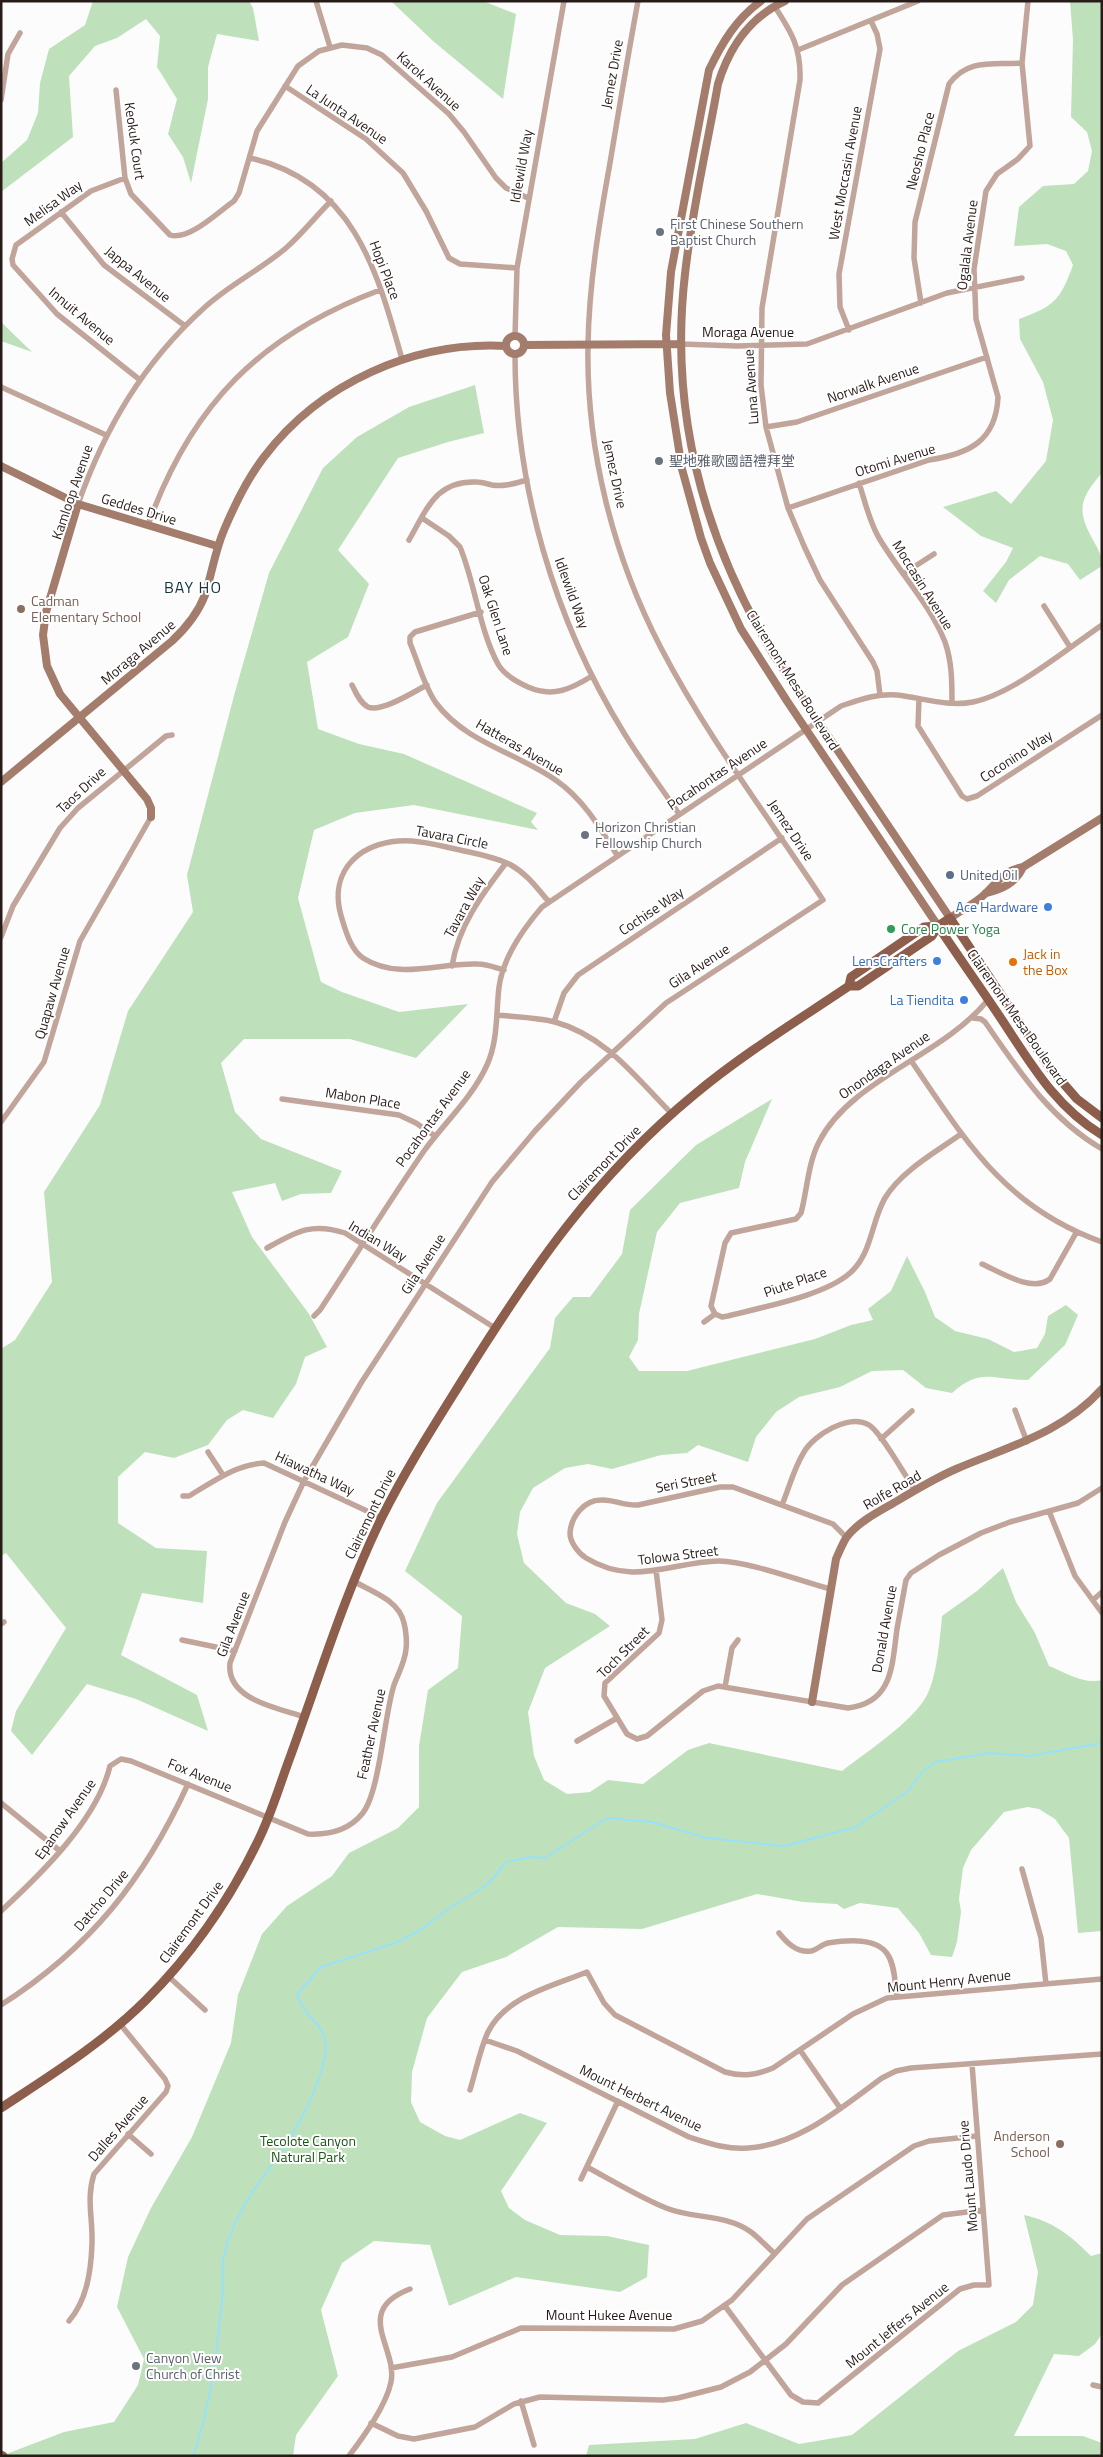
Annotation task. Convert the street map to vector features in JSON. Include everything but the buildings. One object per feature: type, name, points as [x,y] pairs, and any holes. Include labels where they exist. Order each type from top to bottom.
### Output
[{"type":"main road","name":"Clairemont Mesa Boulevard","points":[[761,1],[744,15],[722,43],[708,70],[671,272],[666,344],[670,393],[682,469],[701,538],[710,563],[741,629],[987,1001],[1051,1092],[1085,1125],[1102,1135]]},
{"type":"main road","name":"Clairemont Mesa Boulevard","points":[[785,1],[773,4],[745,30],[724,63],[718,84],[685,274],[681,344],[682,392],[694,465],[714,534],[754,622],[1049,1067],[1077,1099],[1102,1118]]},
{"type":"main road","points":[[516,336],[521,338],[524,345],[521,353],[515,354],[508,351],[506,346],[510,338],[516,336]]},
{"type":"main road","name":"Moraga Avenue","points":[[524,345],[681,344]]},
{"type":"main road","name":"Moraga Avenue","points":[[1,782],[166,646],[186,627],[205,596],[218,546],[240,495],[265,456],[313,407],[333,392],[370,372],[402,359],[467,346],[506,346]]},
{"type":"main road","name":"Geddes Drive","points":[[1,466],[78,504],[218,546]]},
{"type":"main road","name":"Kamloop Avenue","points":[[78,504],[46,612],[43,635],[47,666],[60,694],[147,799],[151,808],[151,817]]},
{"type":"main road","name":"Clairemont Drive","points":[[1,2108],[79,2056],[120,2024],[168,1976],[222,1906],[237,1882],[268,1817],[353,1581],[382,1518],[417,1453],[495,1328],[560,1232],[600,1183],[672,1114],[745,1056],[849,986],[851,977],[924,926],[938,926],[985,893],[1002,888],[1018,877],[1023,867],[1102,818]]},
{"type":"main road","name":"Rolfe Road","points":[[812,1702],[836,1559],[847,1538],[866,1519],[915,1490],[954,1470],[1027,1442],[1071,1416],[1101,1392]]},
{"type":"street","points":[[250,158],[257,131],[298,66],[319,51],[330,47],[316,1]]},
{"type":"street","name":"Idlewild Way","points":[[516,336],[517,268],[564,1]]},
{"type":"street","name":"Jemez Drive","points":[[638,1],[594,254],[588,345],[590,405],[598,460],[616,537],[637,596],[661,648],[694,705],[823,900]]},
{"type":"street","points":[[798,50],[918,1]]},
{"type":"street","name":"Ogalala Avenue","points":[[995,417],[998,397],[976,319],[973,287],[974,269],[986,191],[997,174],[1018,159],[1030,146],[1022,64],[1028,1]]},
{"type":"street","name":"Luna Avenue","points":[[773,4],[793,34],[798,50],[800,80],[764,285],[761,385],[766,427],[788,508],[820,580],[873,662],[877,671],[880,695]]},
{"type":"street","name":"West Moccasin Avenue","points":[[849,330],[840,307],[839,274],[880,49],[877,34],[871,21]]},
{"type":"street","points":[[1,100],[8,54],[20,33]]},
{"type":"street","name":"Karok Avenue","points":[[330,47],[358,46],[382,55],[449,114],[506,188],[528,198]]},
{"type":"street","name":"Neosho Place","points":[[921,303],[914,258],[915,222],[949,84],[957,72],[970,66],[1022,64]]},
{"type":"street","name":"La Junta Avenue","points":[[284,86],[366,138],[397,167],[426,211],[449,258],[460,264],[517,268]]},
{"type":"street","name":"Keokuk Court","points":[[116,90],[125,178],[131,194],[170,235],[187,234],[234,200],[250,158]]},
{"type":"street","name":"Hopi Place","points":[[250,158],[272,163],[291,171],[331,201],[351,225],[368,253],[402,359]]},
{"type":"street","name":"Melisa Way","points":[[13,265],[12,259],[16,246],[91,191],[125,178]]},
{"type":"street","name":"Kamloop Avenue","points":[[78,504],[106,435],[140,380],[164,349],[185,326],[238,280],[287,247],[331,201]]},
{"type":"street","name":"Jappa Avenue","points":[[61,212],[104,265],[185,326]]},
{"type":"street","name":"Innuit Avenue","points":[[13,265],[57,314],[140,380]]},
{"type":"street","name":"Moraga Avenue","points":[[681,344],[761,346],[806,344],[947,293],[1022,278]]},
{"type":"street","points":[[148,526],[162,487],[184,445],[205,414],[240,373],[275,344],[306,323],[344,303],[380,290]]},
{"type":"street","name":"Idlewild Way","points":[[515,354],[517,413],[527,480],[555,587],[592,676],[624,733],[679,814]]},
{"type":"street","name":"Norwalk Avenue","points":[[766,427],[797,422],[987,357]]},
{"type":"street","points":[[1,387],[106,435]]},
{"type":"street","name":"Otomi Avenue","points":[[788,508],[929,460],[953,456],[973,447],[992,427],[995,417]]},
{"type":"street","points":[[409,540],[429,505],[441,491],[452,484],[480,482],[494,486],[509,485],[527,480]]},
{"type":"street","name":"Moccasin Avenue","points":[[859,483],[878,536],[945,642],[952,668],[952,703]]},
{"type":"street","name":"Oak Glen Lane","points":[[422,518],[449,536],[460,547],[498,664],[517,682],[536,690],[562,691],[592,676]]},
{"type":"street","points":[[903,574],[934,554]]},
{"type":"street","points":[[1044,606],[1070,647]]},
{"type":"street","name":"Hatteras Avenue","points":[[481,612],[415,632],[410,637],[410,643],[435,701],[448,716],[470,734],[558,782],[589,813],[617,855]]},
{"type":"street","name":"Pocahontas Avenue","points":[[314,1316],[320,1310],[435,1136],[473,1091],[487,1064],[493,1046],[500,985],[504,970],[516,943],[530,921],[549,902],[841,706],[880,695],[897,695],[952,703],[974,702],[998,693],[1102,625]]},
{"type":"street","points":[[352,685],[360,700],[372,708],[384,706],[427,685]]},
{"type":"street","name":"Coconino Way","points":[[919,699],[918,726],[962,796],[972,799],[1102,714]]},
{"type":"street","name":"Taos Drive","points":[[1,937],[13,906],[60,828],[78,808],[122,770],[166,736],[172,735]]},
{"type":"street","name":"Quapaw Avenue","points":[[1,1122],[44,1062],[80,941],[151,817]]},
{"type":"street","name":"Cochise Way","points":[[554,1022],[564,993],[578,975],[782,838]]},
{"type":"street","name":"Tavara Circle","points":[[504,970],[479,964],[391,969],[363,958],[355,950],[346,932],[338,905],[337,886],[345,868],[360,852],[375,846],[412,840],[490,857],[506,863],[525,874],[549,902]]},
{"type":"street","name":"Tavara Way","points":[[452,966],[455,945],[476,904],[506,863]]},
{"type":"street","name":"Gila Avenue","points":[[305,1717],[243,1694],[233,1684],[229,1672],[235,1651],[285,1522],[304,1481],[361,1383],[492,1182],[535,1131],[613,1052],[666,1003],[823,900]]},
{"type":"street","name":"Onondaga Avenue","points":[[715,1314],[711,1306],[725,1243],[731,1234],[796,1219],[802,1213],[816,1148],[831,1122],[860,1095],[912,1062],[973,1018],[987,1001]]},
{"type":"street","points":[[497,1015],[554,1022],[591,1037],[613,1052],[672,1114]]},
{"type":"street","name":"Clairemont Mesa Boulevard","points":[[973,1018],[981,1018],[985,1022],[1039,1098],[1090,1142],[1102,1149]]},
{"type":"street","points":[[912,1062],[961,1134],[982,1161],[1022,1199],[1076,1233],[1102,1242]]},
{"type":"street","name":"Mabon Place","points":[[282,1099],[398,1115],[416,1123],[435,1136]]},
{"type":"street","name":"Piute Place","points":[[715,1314],[722,1317],[728,1316],[827,1288],[850,1273],[864,1255],[885,1198],[906,1174],[961,1134]]},
{"type":"street","name":"Indian Way","points":[[267,1248],[298,1231],[317,1227],[344,1233],[495,1328]]},
{"type":"street","points":[[982,1264],[1033,1285],[1044,1284],[1050,1279],[1076,1233]]},
{"type":"street","points":[[704,1322],[715,1314]]},
{"type":"street","points":[[1015,1410],[1027,1442]]},
{"type":"street","points":[[881,1439],[912,1411]]},
{"type":"street","points":[[782,1505],[803,1453],[809,1445],[841,1423],[852,1420],[869,1425],[881,1439],[915,1490]]},
{"type":"street","points":[[208,1452],[223,1475]]},
{"type":"street","name":"Hiawatha Way","points":[[183,1496],[189,1496],[223,1475],[247,1464],[264,1463],[382,1518]]},
{"type":"street","name":"Seri Street","points":[[570,1535],[572,1520],[590,1502],[602,1500],[626,1506],[638,1505],[720,1487],[733,1487],[833,1524],[847,1538]]},
{"type":"street","name":"Donald Avenue","points":[[617,1718],[627,1734],[637,1739],[647,1736],[703,1691],[718,1686],[848,1708],[858,1707],[870,1702],[881,1692],[892,1674],[906,1580],[911,1573],[939,1555],[981,1533],[1078,1503],[1102,1488]]},
{"type":"street","points":[[1048,1511],[1076,1576],[1102,1613]]},
{"type":"street","name":"Tolowa Street","points":[[570,1535],[575,1548],[585,1558],[617,1570],[639,1574],[719,1561],[738,1563],[830,1589]]},
{"type":"street","name":"Toch Street","points":[[617,1718],[604,1696],[605,1683],[659,1633],[662,1620],[656,1570]]},
{"type":"street","name":"Feather Avenue","points":[[268,1817],[308,1834],[327,1835],[344,1829],[363,1813],[372,1794],[394,1685],[406,1649],[404,1622],[391,1602],[353,1581]]},
{"type":"street","points":[[1093,1600],[1102,1592]]},
{"type":"street","points":[[182,1640],[235,1651]]},
{"type":"street","points":[[725,1688],[732,1648],[738,1640]]},
{"type":"street","points":[[577,1741],[617,1718]]},
{"type":"street","name":"Fox Avenue","points":[[121,1759],[131,1760],[268,1817]]},
{"type":"street","name":"Epanow Avenue","points":[[1,1912],[46,1869],[60,1852],[86,1815],[107,1780],[110,1766],[121,1759]]},
{"type":"street","name":"Datcho Drive","points":[[1,2006],[30,1987],[64,1959],[127,1891],[168,1826],[188,1784]]},
{"type":"street","points":[[1,1803],[60,1852]]},
{"type":"street","points":[[1022,1869],[1041,1938],[1046,1984]]},
{"type":"street","points":[[779,1934],[790,1946],[802,1950],[812,1951],[827,1943],[870,1942],[881,1945],[890,1957],[898,1996]]},
{"type":"street","name":"Mount Henry Avenue","points":[[486,2040],[488,2032],[498,2017],[514,2002],[587,1972],[604,2003],[615,2015],[725,2072],[745,2076],[758,2074],[773,2068],[867,2006],[898,1996],[1102,1979]]},
{"type":"street","points":[[168,1976],[205,2010]]},
{"type":"street","name":"Dalles Avenue","points":[[69,2321],[78,2310],[87,2282],[92,2244],[89,2190],[99,2166],[166,2092],[168,2086],[165,2079],[120,2024]]},
{"type":"street","points":[[470,2090],[486,2040]]},
{"type":"street","name":"Mount Herbert Avenue","points":[[486,2040],[517,2051],[689,2137],[719,2146],[748,2148],[778,2142],[799,2134],[882,2078],[896,2071],[911,2068],[1102,2054]]},
{"type":"street","points":[[800,2050],[840,2108]]},
{"type":"street","name":"Mount Laudo Drive","points":[[972,2064],[989,2286]]},
{"type":"street","points":[[581,2179],[618,2101]]},
{"type":"street","points":[[128,2134],[150,2154]]},
{"type":"street","name":"Mount Hukee Avenue","points":[[391,2368],[452,2357],[521,2328],[674,2329],[702,2320],[725,2306],[807,2218],[914,2146],[929,2141],[977,2136]]},
{"type":"street","points":[[587,2168],[665,2208],[737,2225],[750,2232],[774,2253]]},
{"type":"street","points":[[371,2423],[398,2436],[414,2439],[476,2427],[521,2401],[540,2397],[634,2400],[678,2398],[720,2387],[750,2372],[766,2360],[786,2344],[842,2285],[943,2215],[983,2210]]},
{"type":"street","name":"Mount Jeffers Avenue","points":[[766,2360],[791,2395],[804,2402],[818,2403],[826,2399],[960,2289],[974,2285],[989,2286]]},
{"type":"street","points":[[349,2456],[371,2423],[389,2389],[391,2368],[382,2339],[382,2311],[391,2298],[410,2289]]},
{"type":"street","points":[[725,2306],[766,2360]]},
{"type":"street","points":[[1093,2385],[1102,2387]]},
{"type":"street","points":[[521,2401],[534,2445]]},
{"type":"green space","points":[[93,1],[249,1],[253,8],[259,41],[217,34],[208,67],[208,99],[191,183],[183,157],[168,134],[177,99],[157,67],[160,36],[146,19],[117,38],[95,46],[69,76],[73,137],[1,192],[1,163],[27,140],[38,113],[40,83],[49,49],[85,25]]},
{"type":"green space","points":[[391,1],[483,1],[516,14],[503,99],[433,41]]},
{"type":"green space","points":[[1070,1],[1102,1],[1102,473],[1085,497],[1083,512],[1088,530],[1099,552],[1102,566],[1080,580],[1068,564],[1040,556],[1009,580],[996,603],[983,591],[1006,562],[1013,548],[981,536],[943,507],[996,491],[1011,504],[1046,461],[1053,420],[1043,382],[1020,339],[1019,319],[1048,306],[1054,301],[1064,287],[1073,265],[1066,251],[1047,244],[1014,246],[1019,207],[1043,186],[1074,184],[1088,171],[1092,151],[1087,132],[1071,117],[1073,40]]},
{"type":"green space","points":[[1,322],[32,352],[1,341]]},
{"type":"green space","points":[[475,385],[484,433],[398,458],[338,550],[369,584],[348,637],[307,662],[318,729],[359,744],[404,754],[537,813],[531,822],[538,830],[414,805],[355,813],[314,830],[298,898],[321,982],[342,992],[399,1012],[468,1004],[416,1058],[350,1039],[244,1039],[221,1063],[235,1112],[261,1139],[342,1171],[331,1193],[301,1194],[282,1201],[275,1183],[232,1192],[252,1237],[309,1314],[327,1347],[305,1357],[296,1384],[273,1418],[243,1410],[227,1420],[208,1445],[174,1458],[145,1452],[118,1477],[118,1523],[156,1548],[207,1551],[203,1603],[142,1593],[121,1655],[197,1695],[208,1731],[136,1699],[87,1684],[32,1755],[11,1731],[16,1711],[66,1628],[6,1553],[1,1556],[1,1349],[15,1340],[52,1282],[44,1192],[100,1105],[128,1011],[193,912],[187,875],[235,692],[269,573],[323,468],[357,437],[409,407]]},
{"type":"green space","name":"Tecolote Canyon Natural Park","points":[[772,1099],[745,1162],[739,1188],[680,1203],[657,1232],[639,1314],[638,1340],[629,1357],[639,1371],[687,1371],[815,1339],[851,1325],[873,1320],[868,1309],[891,1291],[907,1256],[935,1317],[955,1331],[988,1339],[1014,1352],[1037,1348],[1045,1334],[1048,1316],[1066,1305],[1078,1315],[1065,1345],[1028,1380],[979,1377],[962,1385],[952,1393],[926,1388],[903,1370],[872,1371],[840,1387],[799,1397],[776,1412],[756,1437],[748,1462],[698,1445],[687,1453],[661,1455],[612,1469],[588,1464],[565,1468],[533,1488],[520,1512],[517,1534],[524,1563],[566,1603],[595,1614],[610,1626],[545,1668],[528,1712],[534,1756],[544,1780],[567,1794],[590,1792],[608,1780],[643,1784],[688,1750],[709,1743],[842,1771],[900,1726],[920,1705],[927,1695],[933,1678],[938,1656],[942,1616],[977,1591],[1003,1568],[1016,1602],[1035,1633],[1049,1666],[1089,1681],[1102,1680],[1102,1931],[1078,1933],[1069,1838],[1055,1819],[1039,1809],[1028,1807],[1004,1812],[971,1850],[963,1868],[959,1899],[961,1912],[957,1942],[952,1957],[931,1955],[919,1933],[898,1908],[860,1903],[844,1909],[837,1904],[803,1902],[757,1894],[642,1929],[558,1927],[506,1957],[462,1972],[427,2018],[412,2072],[411,2102],[420,2122],[445,2136],[460,2140],[520,2113],[547,2123],[501,2191],[509,2208],[525,2220],[560,2235],[607,2236],[649,2245],[647,2277],[620,2292],[516,2277],[449,2306],[430,2245],[374,2241],[342,2263],[321,2310],[338,2376],[296,2435],[293,2456],[1,2456],[64,2432],[114,2422],[138,2385],[144,2359],[117,2307],[128,2257],[151,2208],[192,2137],[231,2043],[238,1995],[262,1934],[287,1906],[332,1876],[349,1853],[398,1828],[419,1807],[419,1746],[428,1690],[458,1668],[462,1616],[405,1571],[437,1503],[550,1348],[555,1318],[573,1297],[590,1297],[622,1254],[630,1210],[696,1145]]},
{"type":"green space","points":[[1024,2215],[1053,2225],[1091,2256],[1102,2253],[1102,2334],[1095,2344],[1079,2356],[1054,2354],[1014,2436],[1083,2436],[1102,2443],[1102,2456],[586,2456],[589,2445],[695,2439],[746,2423],[799,2444],[852,2435],[958,2351],[1016,2322],[1033,2305],[1038,2272]]},
{"type":"waterway","points":[[193,2456],[204,2419],[212,2379],[222,2300],[223,2263],[229,2238],[246,2202],[299,2123],[312,2097],[325,2057],[326,2046],[321,2029],[300,2003],[297,1994],[321,1967],[395,1943],[419,1931],[448,1909],[488,1884],[506,1862],[530,1857],[545,1858],[607,1818],[652,1822],[707,1838],[784,1846],[856,1827],[908,1791],[922,1772],[935,1762],[989,1753],[1029,1756],[1102,1743]]},
{"type":"place","name":"First Chinese Southern Baptist Church","points":[[660,232]]},
{"type":"place","name":"聖地雅歌國語禮拜堂","points":[[659,461]]},
{"type":"place","name":"Cadman Elementary School","points":[[21,609]]},
{"type":"place","name":"Horizon Christian Fellowship Church","points":[[585,835]]},
{"type":"place","name":"United Oil","points":[[950,875]]},
{"type":"place","name":"Ace Hardware","points":[[1048,907]]},
{"type":"place","name":"Core Power Yoga","points":[[891,929]]},
{"type":"place","name":"LensCrafters","points":[[937,961]]},
{"type":"place","name":"Jack in the Box","points":[[1013,962]]},
{"type":"place","name":"La Tiendita","points":[[964,1000]]},
{"type":"place","name":"Anderson School","points":[[1060,2144]]},
{"type":"place","name":"Canyon View Church of Christ","points":[[136,2366]]},
{"type":"district","name":"BAY HO","points":[[193,587]]}]
